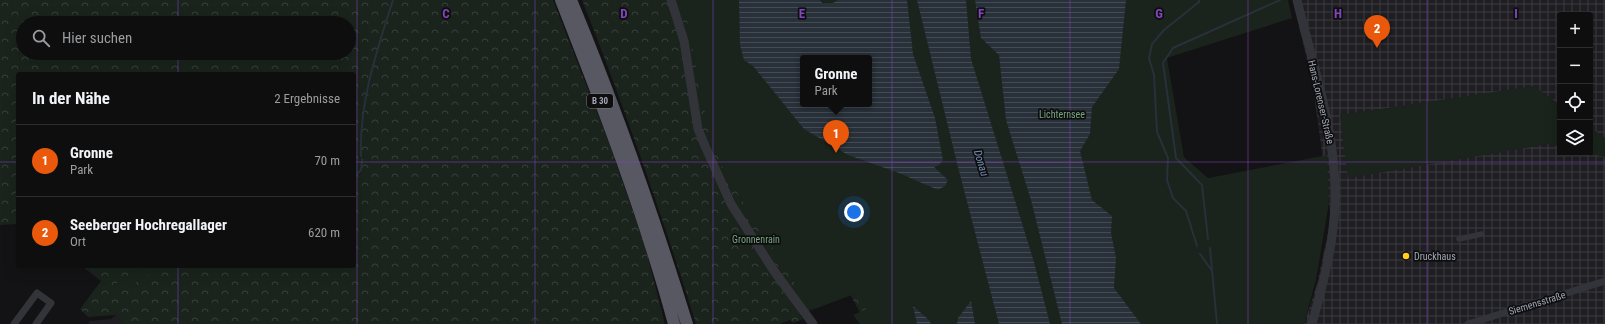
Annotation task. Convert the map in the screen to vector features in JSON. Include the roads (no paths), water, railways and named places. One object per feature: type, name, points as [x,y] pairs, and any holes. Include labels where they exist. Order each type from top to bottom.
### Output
[{"type":"highway","name":"B 30","points":[[561,0],[637,202],[659,270],[674,324]]},
{"type":"highway","name":"B 30","points":[[571,0],[594,56],[636,168],[687,324]]},
{"type":"street","points":[[671,0],[684,41],[698,129],[705,146],[732,204],[774,271],[813,324]]},
{"type":"street","name":"Hans-Lorenser-Straße","points":[[1297,0],[1329,130],[1335,202],[1330,253],[1312,324]]},
{"type":"street","points":[[1459,239],[1482,234]]},
{"type":"street","name":"Siemensstraße","points":[[1468,324],[1605,281]]},
{"type":"street","points":[[14,324],[37,293],[51,303],[36,324]]},
{"type":"water","points":[[739,0],[820,0],[822,3],[833,3],[838,0],[907,0],[913,54],[935,118],[943,160],[939,165],[934,167],[948,180],[945,186],[938,190],[899,173],[848,155],[804,129],[753,66],[744,60],[740,45]]},
{"type":"water","name":"Donau","points":[[917,0],[966,0],[971,59],[1034,262],[1050,324],[999,324],[959,171]]},
{"type":"water","name":"Lichternsee","points":[[975,0],[1126,0],[1119,69],[1092,107],[1090,134],[1080,151],[1092,200],[1112,216],[1111,233],[1116,258],[1114,288],[1141,324],[1062,324],[1031,200],[1006,120],[999,55],[981,38]]},
{"type":"water","points":[[971,301],[975,324],[957,324],[958,318]]},
{"type":"water","points":[[913,306],[929,320],[931,324],[917,324]]},
{"type":"waterway","points":[[361,156],[363,116],[370,76],[393,0]]},
{"type":"waterway","points":[[1197,246],[1186,211],[1173,198],[1167,180],[1168,158],[1157,132],[1154,75],[1149,58],[1152,44],[1164,30],[1199,2],[1199,0]]},
{"type":"waterway","points":[[1208,239],[1202,185],[1176,158],[1163,63],[1173,48],[1280,0]]},
{"type":"waterway","points":[[356,175],[361,170],[362,159]]},
{"type":"waterway","points":[[1210,248],[1217,324]]},
{"type":"waterway","points":[[1200,254],[1212,271]]},
{"type":"place","name":"Seeberger Hochregallager","points":[[1377,48]]},
{"type":"place","name":"Gronne","points":[[836,153]]},
{"type":"place","name":"Druckhaus","points":[[1406,256]]},
{"type":"park label","name":"Gronnenrain","points":[[756,239]]}]
